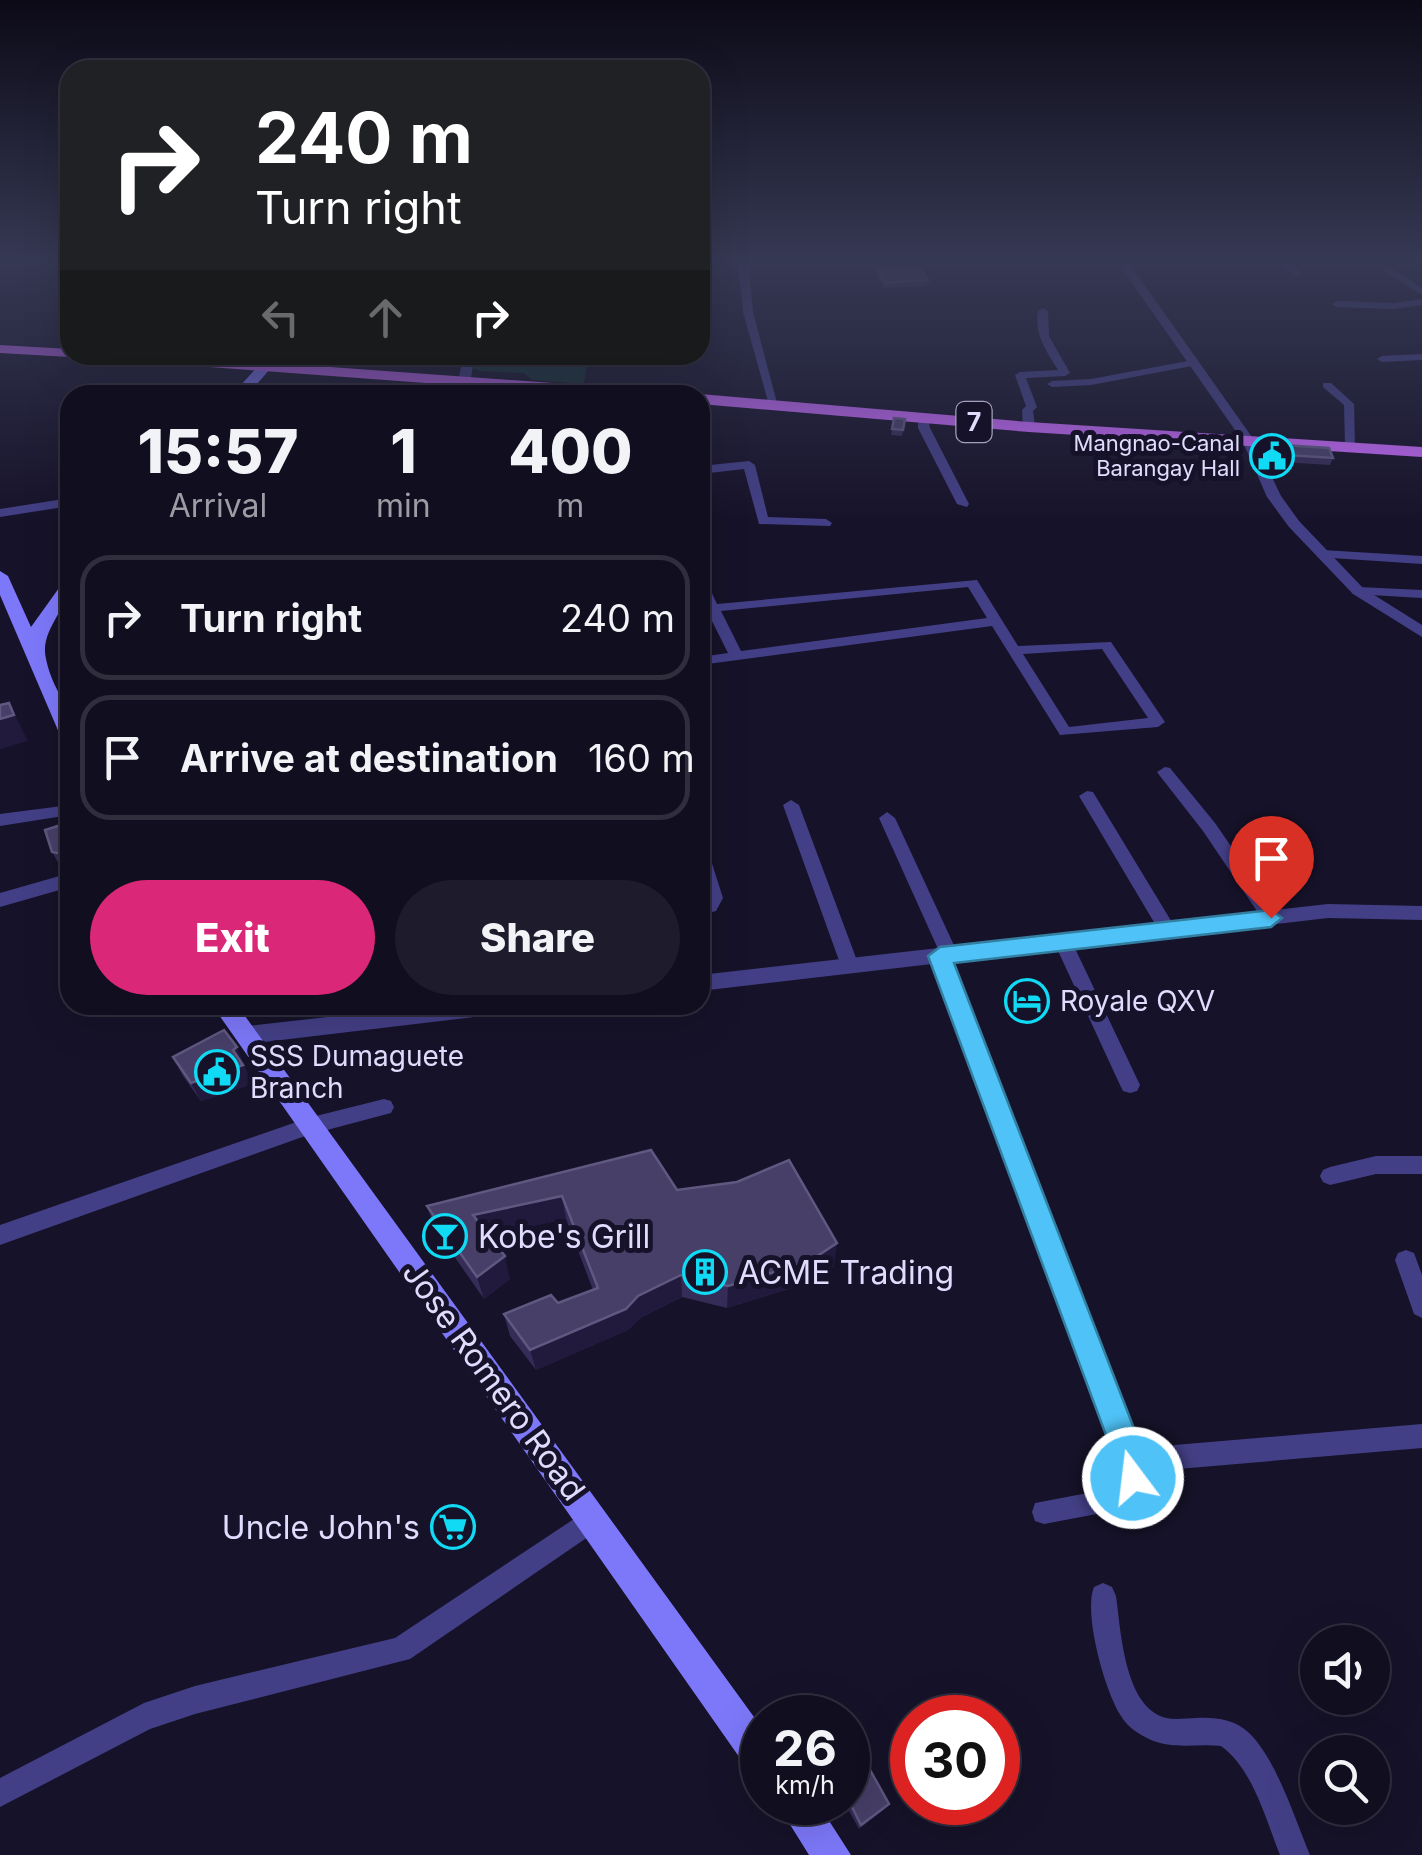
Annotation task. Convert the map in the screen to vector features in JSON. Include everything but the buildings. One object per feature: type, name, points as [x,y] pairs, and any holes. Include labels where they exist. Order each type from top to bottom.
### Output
[{"type":"main road","points":[[22,350],[60,352]]},
{"type":"main road","points":[[227,365],[439,385]]},
{"type":"main road","points":[[261,365],[264,368]]},
{"type":"main road","points":[[248,385],[264,368]]},
{"type":"main road","name":"7","points":[[710,400],[1029,427],[1422,452]]},
{"type":"main road","points":[[0,576],[60,711]]},
{"type":"main road","points":[[37,655],[38,629],[60,599]]},
{"type":"main road","name":"Jose Romero Road","points":[[232,1015],[740,1727]]},
{"type":"main road","points":[[810,1825],[832,1855]]},
{"type":"street","points":[[759,350],[774,405]]},
{"type":"street","points":[[1029,427],[1027,410],[1032,407],[1020,376],[1065,372],[1050,350]]},
{"type":"street","points":[[1184,350],[1248,440],[1274,497],[1322,554],[1358,591],[1422,632]]},
{"type":"street","points":[[1382,359],[1422,357]]},
{"type":"street","points":[[1027,386],[1091,382],[1193,362]]},
{"type":"street","points":[[1327,385],[1350,404],[1351,446]]},
{"type":"street","points":[[922,418],[963,504]]},
{"type":"street","points":[[710,469],[749,466],[763,521],[826,524]]},
{"type":"street","points":[[0,512],[60,503]]},
{"type":"street","points":[[1322,554],[1422,560]]},
{"type":"street","points":[[712,608],[972,583],[1013,650],[1066,732],[1158,722],[1106,644],[1013,650]]},
{"type":"street","points":[[1358,591],[1422,594]]},
{"type":"street","points":[[710,604],[736,656]]},
{"type":"street","points":[[710,660],[996,621]]},
{"type":"street","points":[[1165,772],[1209,827],[1271,918]]},
{"type":"street","points":[[1088,796],[1167,930]]},
{"type":"street","points":[[791,805],[850,966]]},
{"type":"street","points":[[0,820],[60,811]]},
{"type":"street","points":[[887,818],[944,955],[1132,1462],[1130,1488],[1114,1500],[1044,1512]]},
{"type":"street","points":[[0,900],[60,883]]},
{"type":"street","points":[[710,982],[1328,911],[1422,913]]},
{"type":"street","points":[[1062,940],[1130,1085]]},
{"type":"street","points":[[247,1035],[421,1015]]},
{"type":"street","points":[[0,1235],[308,1126],[384,1107]]},
{"type":"street","points":[[1330,1176],[1376,1165],[1422,1165]]},
{"type":"street","points":[[1406,1260],[1422,1307]]},
{"type":"street","points":[[1132,1462],[1422,1436]]},
{"type":"street","points":[[0,1793],[144,1716],[401,1650],[592,1519]]},
{"type":"street","points":[[1103,1596],[1115,1676],[1139,1719],[1161,1731],[1229,1734],[1246,1750],[1295,1855]]},
{"type":"green space","points":[[587,365],[584,384],[532,380],[524,373],[472,368]]},
{"type":"place","name":"Mangnao-Canal Barangay Hall","points":[[1272,456]]},
{"type":"place","name":"Royale QXV","points":[[1027,1001]]},
{"type":"place","name":"SSS Dumaguete Branch","points":[[217,1072]]},
{"type":"place","name":"Kobe's Grill","points":[[445,1236]]},
{"type":"place","name":"ACME Trading","points":[[705,1272]]},
{"type":"place","name":"Uncle John's","points":[[453,1527]]},
{"type":"route","points":[[1133,1478],[1132,1462],[940,956],[1271,918]]}]
